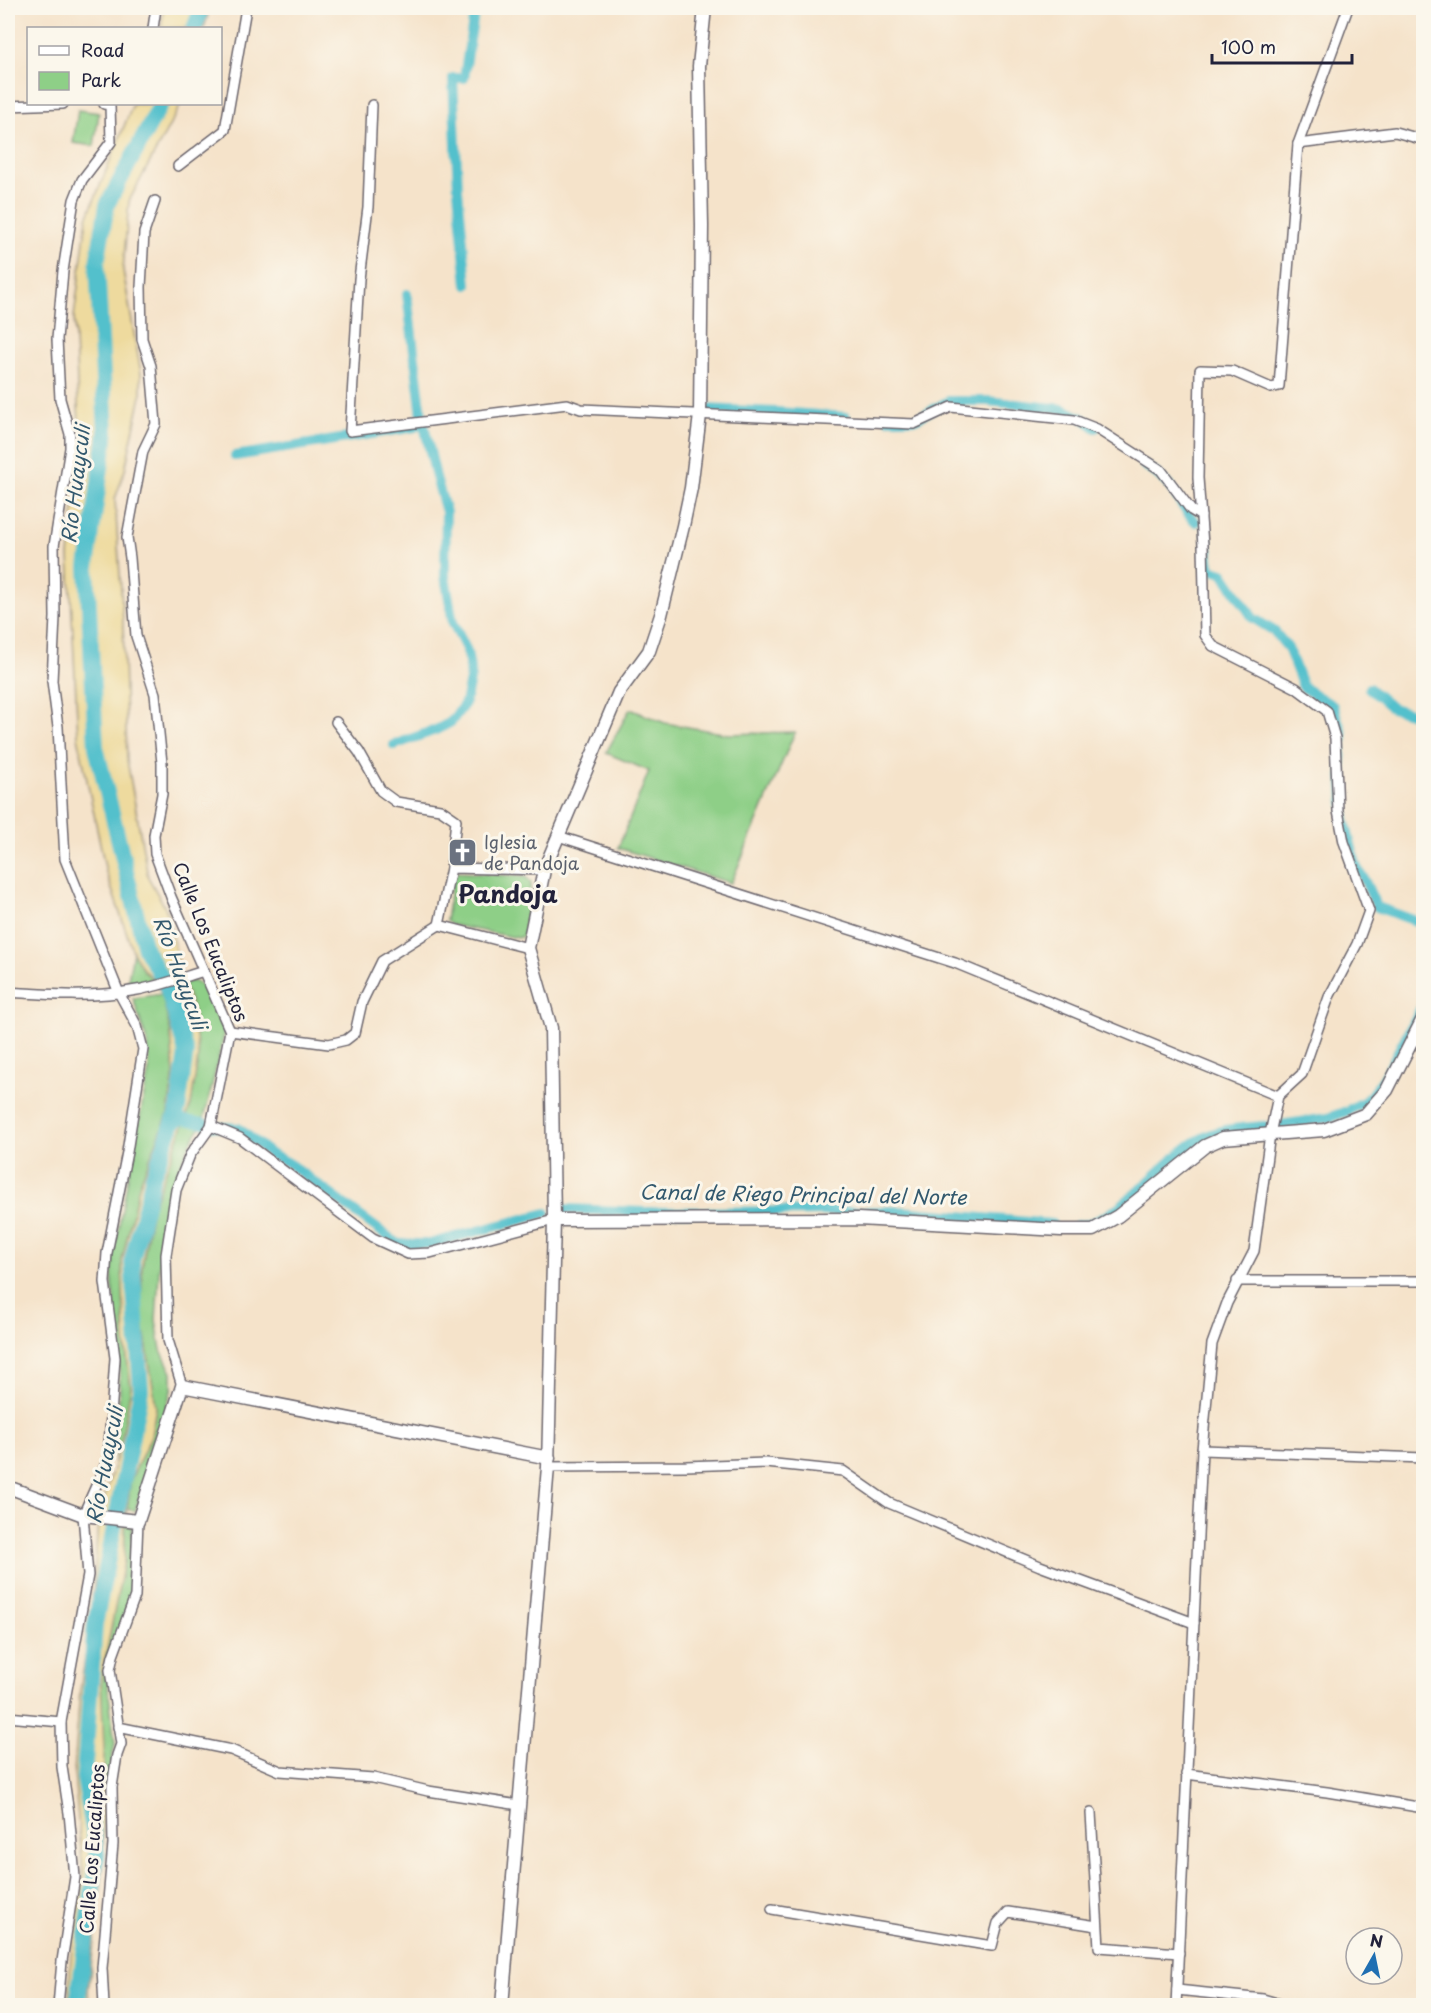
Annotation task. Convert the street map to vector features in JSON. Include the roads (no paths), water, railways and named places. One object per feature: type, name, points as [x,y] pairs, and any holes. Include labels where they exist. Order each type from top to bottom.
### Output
[{"type":"street","points":[[153,27],[156,8]]},
{"type":"street","points":[[178,166],[225,130],[246,8]]},
{"type":"street","points":[[502,2006],[548,1462],[554,1220],[550,1028],[528,948],[544,870],[619,692],[649,651],[661,615],[695,468],[700,415],[702,226],[699,66],[705,8]]},
{"type":"street","points":[[1176,2006],[1202,1450],[1212,1344],[1238,1281],[1254,1251],[1270,1134],[1278,1096],[1302,1074],[1329,997],[1357,944],[1369,911],[1344,842],[1338,810],[1335,738],[1327,711],[1296,688],[1213,646],[1205,635],[1198,478],[1200,370],[1232,371],[1271,388],[1279,386],[1298,144],[1348,8]]},
{"type":"street","points":[[8,106],[36,105]]},
{"type":"street","points":[[58,2006],[62,1961],[75,1878],[62,1767],[61,1722],[88,1575],[89,1515],[108,1459],[115,1358],[105,1282],[107,1253],[127,1152],[143,1049],[137,1026],[119,993],[65,859],[58,727],[52,681],[55,617],[54,546],[70,448],[70,434],[60,399],[57,339],[63,271],[74,200],[82,180],[111,142],[110,105]]},
{"type":"street","points":[[372,105],[368,207],[358,279],[350,431],[567,404],[581,409],[914,424],[951,407],[1074,420],[1097,429],[1161,470],[1191,510],[1201,516]]},
{"type":"street","points":[[1298,144],[1395,132],[1424,140]]},
{"type":"street","name":"Calle Los Eucaliptos","points":[[104,2006],[102,1968],[114,1844],[112,1787],[121,1744],[110,1670],[135,1596],[134,1521],[182,1386],[168,1340],[166,1255],[176,1190],[190,1155],[211,1126],[230,1030],[171,897],[155,854],[154,835],[162,794],[162,763],[155,694],[136,636],[127,537],[143,451],[156,424],[151,366],[142,339],[141,287],[144,233],[155,201]]},
{"type":"street","points":[[336,722],[359,752],[381,791],[396,801],[440,809],[456,820],[451,868],[439,926]]},
{"type":"street","points":[[558,836],[955,963],[1278,1096]]},
{"type":"street","points":[[451,868],[544,870]]},
{"type":"street","points":[[230,1030],[329,1044],[346,1040],[355,1033],[362,1002],[382,961],[439,926],[528,948]]},
{"type":"street","points":[[8,992],[46,995],[119,993],[152,987],[204,971]]},
{"type":"street","points":[[211,1126],[240,1138],[373,1238],[408,1254],[430,1252],[554,1220],[858,1219],[1093,1230],[1118,1216],[1205,1146],[1223,1138],[1324,1130],[1366,1114],[1386,1090],[1424,1017]]},
{"type":"street","points":[[1238,1281],[1424,1281]]},
{"type":"street","points":[[182,1386],[548,1462],[686,1466],[766,1463],[843,1471],[889,1503],[1040,1566],[1194,1623]]},
{"type":"street","points":[[1202,1450],[1424,1458]]},
{"type":"street","points":[[8,1487],[89,1515],[134,1521]]},
{"type":"street","points":[[8,1717],[61,1722]]},
{"type":"street","points":[[118,1727],[231,1750],[280,1771],[374,1778],[428,1791],[519,1805]]},
{"type":"street","points":[[1186,1774],[1327,1792],[1424,1808]]},
{"type":"street","points":[[1091,1813],[1099,1947],[1179,1953]]},
{"type":"street","points":[[772,1909],[992,1946],[998,1923],[1008,1912],[1097,1926]]},
{"type":"street","points":[[1177,1990],[1263,1999],[1287,2006]]},
{"type":"waterway","name":"Río Huayculi","points":[[194,27],[202,8]]},
{"type":"waterway","points":[[467,285],[458,190],[453,78],[464,78],[475,8]]},
{"type":"waterway","name":"Río Huayculi","points":[[77,2006],[97,1855],[84,1777],[95,1625],[141,1390],[132,1260],[153,1176],[178,1109],[186,1052],[167,987],[145,949],[96,747],[87,567],[106,433],[97,263],[107,205],[160,105]]},
{"type":"waterway","points":[[407,294],[422,416]]},
{"type":"waterway","points":[[888,419],[916,419],[948,401],[987,401],[1063,409],[1084,419],[1096,428]]},
{"type":"waterway","points":[[705,409],[846,417]]},
{"type":"waterway","points":[[394,745],[451,722],[465,703],[471,675],[467,651],[453,623],[445,576],[446,512],[424,425]]},
{"type":"waterway","points":[[235,456],[415,427]]},
{"type":"waterway","points":[[1144,465],[1170,487],[1196,522]]},
{"type":"waterway","points":[[1206,526],[1210,569],[1223,573],[1253,618],[1274,631],[1288,648],[1303,687],[1333,706],[1343,735],[1341,753],[1345,822],[1357,868],[1377,907],[1424,924]]},
{"type":"waterway","points":[[1369,688],[1392,708],[1424,717]]},
{"type":"waterway","name":"Canal de Riego Principal del Norte","points":[[1280,1125],[1328,1118],[1367,1100],[1384,1078],[1424,1002]]},
{"type":"waterway","name":"Canal de Riego Principal del Norte","points":[[173,1123],[184,1120],[211,1126],[238,1128],[272,1155],[287,1162],[398,1244],[429,1244],[546,1213]]},
{"type":"waterway","name":"Canal de Riego Principal del Norte","points":[[1077,1225],[1092,1222],[1123,1204],[1197,1141],[1221,1131],[1264,1126]]},
{"type":"waterway","name":"Canal de Riego Principal del Norte","points":[[561,1210],[900,1211],[1052,1224]]},
{"type":"place","name":"Iglesia de Pandoja","points":[[463,853]]},
{"type":"district","name":"Pandoja","points":[[508,895]]}]
